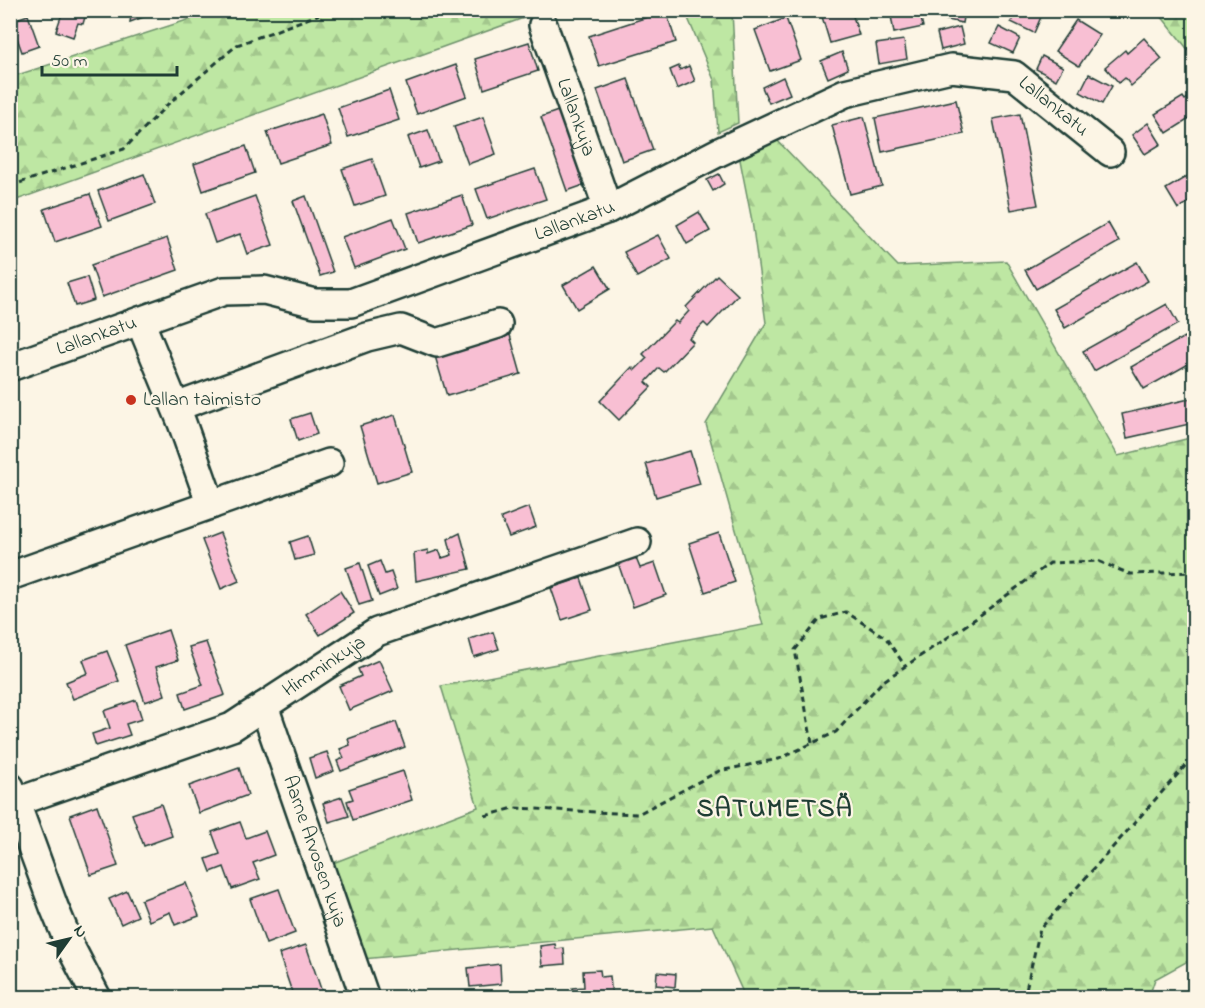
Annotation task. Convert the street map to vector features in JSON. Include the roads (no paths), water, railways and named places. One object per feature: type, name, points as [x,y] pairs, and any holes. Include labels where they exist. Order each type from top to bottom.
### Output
[{"type":"street","name":"Lallankuja","points":[[543,25],[608,209]]},
{"type":"street","name":"Lallankatu","points":[[10,367],[224,291],[264,290],[315,303],[351,303],[608,209],[719,152],[845,93],[951,68],[1014,75],[1110,152]]},
{"type":"street","points":[[140,321],[176,407],[211,505]]},
{"type":"street","points":[[176,407],[367,337],[402,329],[437,344],[498,324]]},
{"type":"street","points":[[10,576],[329,463]]},
{"type":"street","name":"Himminkuja","points":[[13,794],[232,727],[377,632],[637,542]]},
{"type":"street","name":"Aarne Arvosen kuja","points":[[264,706],[365,998]]},
{"type":"street","points":[[13,794],[54,907],[71,948],[97,998]]},
{"type":"place","name":"Lallan taimisto","points":[[131,400]]},
{"type":"district","name":"SATUMETSÄ","points":[[775,810]]}]
